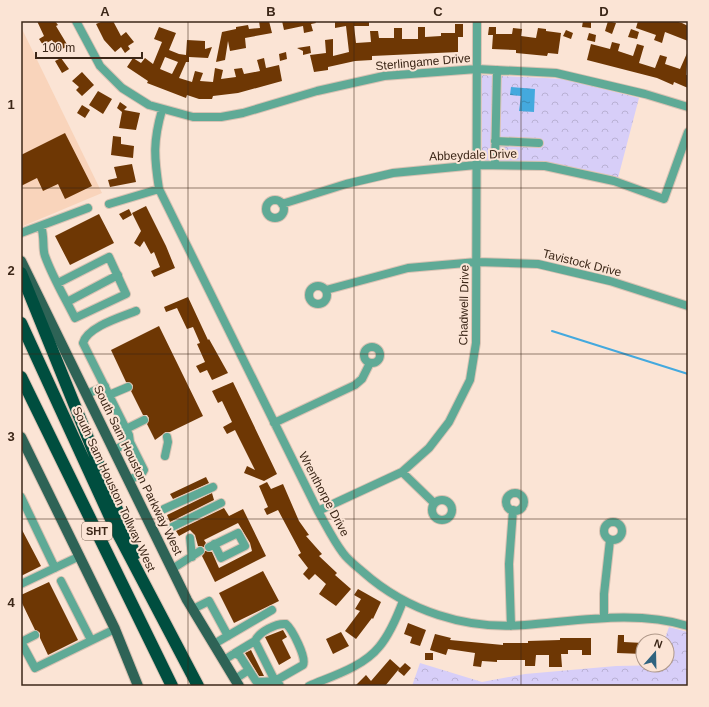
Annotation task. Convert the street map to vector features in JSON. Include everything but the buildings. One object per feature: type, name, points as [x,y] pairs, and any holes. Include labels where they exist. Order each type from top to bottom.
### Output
[{"type":"highway","points":[[21,273],[53,354],[100,463],[156,607]]},
{"type":"highway","name":"South Sam Houston Tollway West","points":[[21,323],[116,530],[198,686]]},
{"type":"highway","name":"SHT","points":[[21,377],[172,686]]},
{"type":"highway","points":[[21,391],[60,458]]},
{"type":"main road","name":"South Sam Houston Parkway West","points":[[21,261],[172,569],[193,609],[237,682]]},
{"type":"main road","points":[[21,437],[115,628],[138,686]]},
{"type":"street","name":"Sterlingame Drive","points":[[76,21],[100,66],[108,76],[136,98],[162,110],[193,117],[220,117],[242,113],[317,91],[384,76],[477,69],[556,73],[645,94],[688,107]]},
{"type":"street","name":"Chadwell Drive","points":[[318,512],[402,472],[429,448],[449,422],[470,380],[476,343],[477,21]]},
{"type":"street","points":[[495,165],[497,70]]},
{"type":"street","name":"Wrenthorpe Drive","points":[[162,110],[155,136],[154,158],[159,189],[318,512],[343,554],[376,584],[404,601],[437,616],[457,621],[477,625],[511,626],[604,618],[676,622],[688,626]]},
{"type":"street","name":"Abbeydale Drive","points":[[282,204],[346,184],[393,173],[476,165],[545,166],[614,181],[664,199],[688,132]]},
{"type":"street","points":[[495,141],[538,143]]},
{"type":"street","points":[[109,204],[159,189]]},
{"type":"street","points":[[21,233],[88,208]]},
{"type":"street","points":[[40,226],[44,236],[44,255],[75,318],[126,294],[109,257],[58,283]]},
{"type":"street","name":"Tavistock Drive","points":[[326,290],[408,268],[477,262],[538,264],[610,281],[688,306]]},
{"type":"street","points":[[67,302],[118,276]]},
{"type":"street","points":[[128,480],[142,475],[144,470],[130,442],[126,429],[83,343],[85,337],[91,331],[136,311]]},
{"type":"street","points":[[274,423],[355,385],[362,379],[370,363]]},
{"type":"street","points":[[87,394],[104,386]]},
{"type":"street","points":[[109,395],[128,387]]},
{"type":"street","points":[[126,429],[144,420]]},
{"type":"street","points":[[165,456],[168,442],[166,437]]},
{"type":"street","points":[[114,450],[130,442]]},
{"type":"street","points":[[402,472],[434,504]]},
{"type":"street","points":[[164,509],[213,487]]},
{"type":"street","points":[[21,497],[55,568]]},
{"type":"street","points":[[172,527],[221,503]]},
{"type":"street","points":[[511,626],[509,564],[513,510]]},
{"type":"street","points":[[190,538],[192,557]]},
{"type":"street","points":[[604,618],[604,594],[610,540]]},
{"type":"street","points":[[172,569],[200,551]]},
{"type":"street","points":[[21,584],[80,556]]},
{"type":"street","points":[[61,581],[91,640]]},
{"type":"street","points":[[193,609],[207,600],[228,636]]},
{"type":"street","points":[[309,686],[360,663],[378,648],[393,627],[404,601]]},
{"type":"street","points":[[214,644],[272,610]]},
{"type":"street","points":[[224,660],[255,641],[259,635],[280,624],[286,624],[304,655],[305,662],[277,684],[258,682],[240,656],[236,653]]},
{"type":"street","points":[[35,635],[21,642],[35,668],[115,628]]},
{"type":"street","points":[[255,641],[277,684]]},
{"type":"street","points":[[237,682],[249,670]]},
{"type":"shaded area","points":[[21,27],[102,193],[21,227]]},
{"type":"green space","points":[[481,75],[565,79],[639,98],[618,178],[597,172],[544,162],[482,161]]},
{"type":"green space","points":[[669,627],[688,632],[688,686],[412,686],[420,663],[482,682],[525,674],[616,666],[635,666],[635,673],[675,673],[675,633],[667,633]]},
{"type":"water","points":[[511,87],[535,89],[534,112],[519,111],[521,96],[510,95]]},
{"type":"waterway","points":[[552,331],[688,374]]}]
